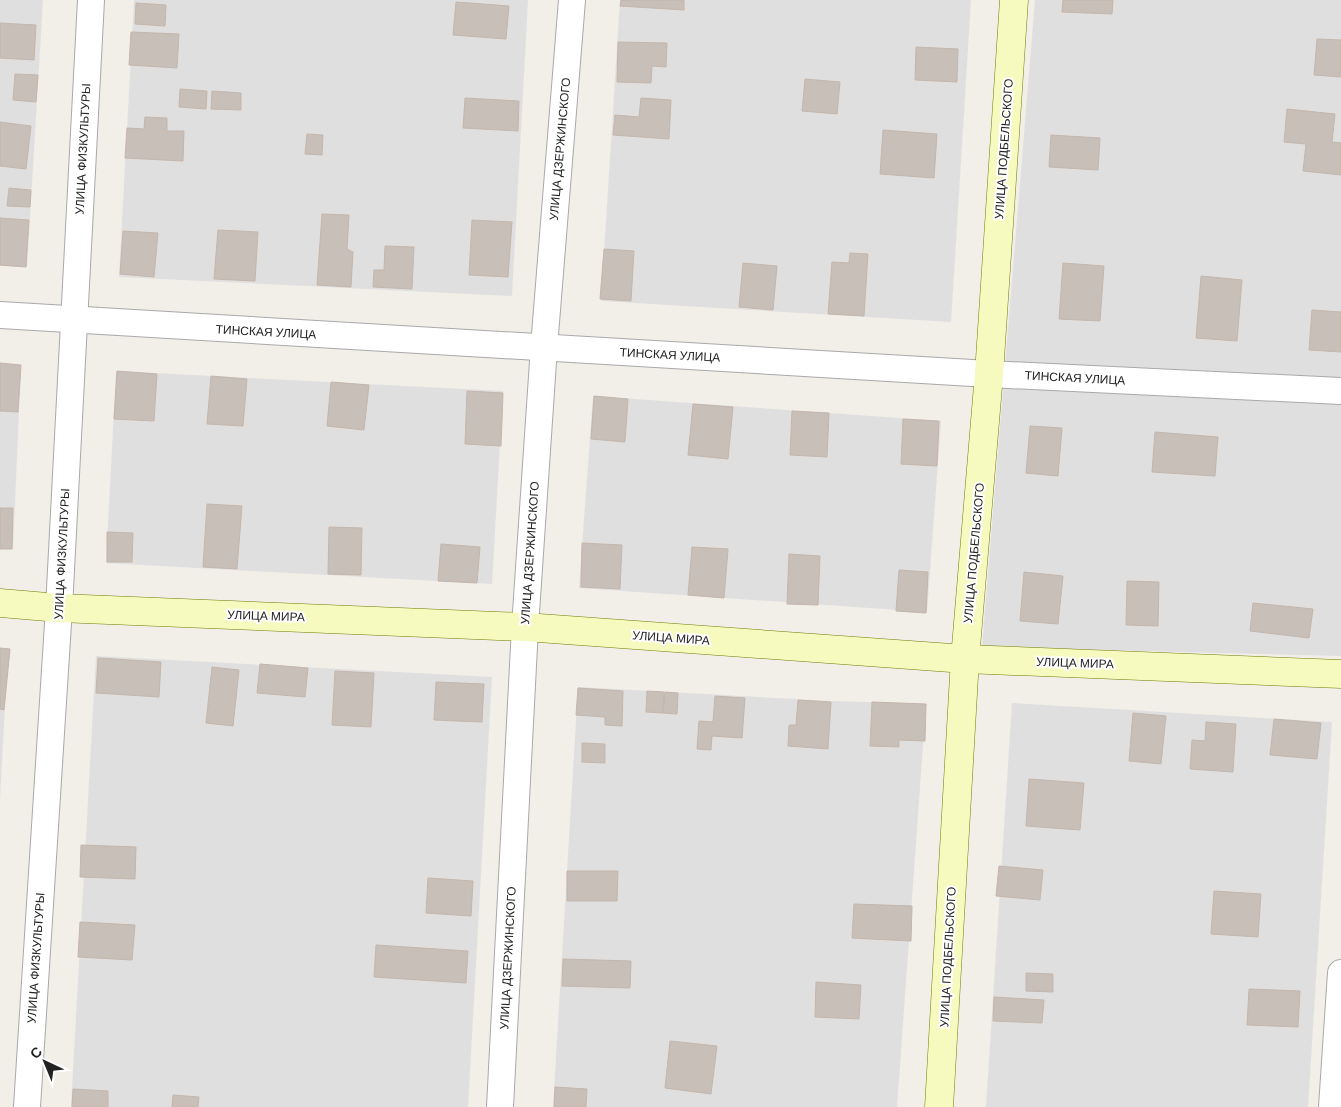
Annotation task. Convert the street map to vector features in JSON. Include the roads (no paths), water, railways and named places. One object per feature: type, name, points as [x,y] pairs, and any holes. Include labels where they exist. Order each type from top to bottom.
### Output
[{"type":"main road","name":"УЛИЦА ПОДБЕЛЬСКОГО","points":[[939,1107],[965,659],[989,374],[1014,0]]},
{"type":"main road","name":"УЛИЦА МИРА","points":[[0,603],[58,608],[525,627],[965,659],[1341,674]]},
{"type":"street","name":"УЛИЦА ФИЗКУЛЬТУРЫ","points":[[27,1107],[75,321],[91,0]]},
{"type":"street","name":"УЛИЦА ДЗЕРЖИНСКОГО","points":[[500,1107],[525,627],[544,347],[572,0]]},
{"type":"street","name":"ТИНСКАЯ УЛИЦА","points":[[0,315],[75,321],[989,374],[1341,391]]},
{"type":"street","points":[[1332,1107],[1341,973]]}]
